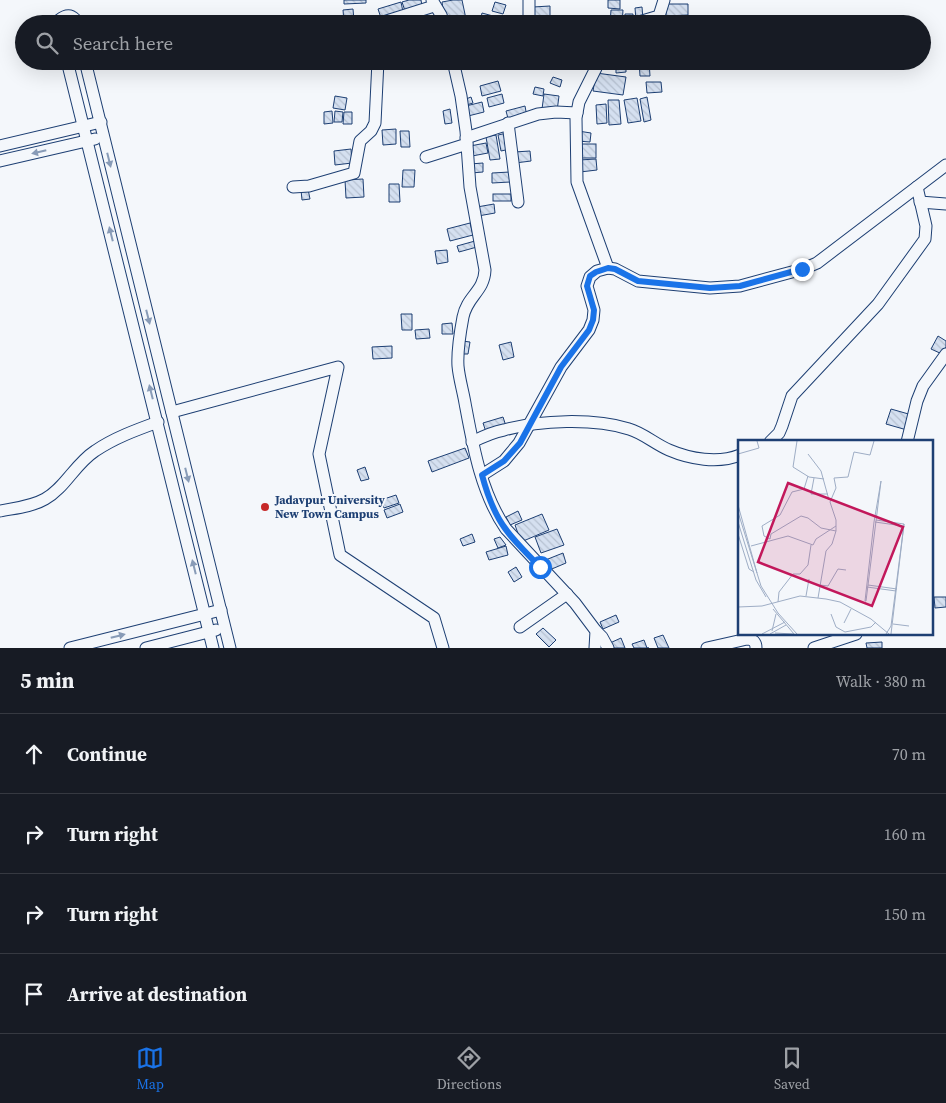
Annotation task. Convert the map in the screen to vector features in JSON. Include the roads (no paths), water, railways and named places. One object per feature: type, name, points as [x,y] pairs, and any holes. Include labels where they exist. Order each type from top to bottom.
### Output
[{"type":"street","points":[[529,0],[530,15]]},
{"type":"street","points":[[659,15],[664,0]]},
{"type":"street","points":[[401,15],[433,3],[441,15]]},
{"type":"street","points":[[70,70],[213,648]]},
{"type":"street","points":[[88,70],[230,648]]},
{"type":"street","points":[[293,187],[309,186],[354,173],[360,141],[371,130],[375,122],[378,70]]},
{"type":"street","points":[[455,70],[461,96],[467,141],[470,187],[485,270],[482,286],[468,301],[460,338],[458,366],[472,442],[488,496],[498,518],[567,594],[602,637],[608,648]]},
{"type":"street","points":[[595,70],[579,102],[576,118],[577,182],[608,268]]},
{"type":"street","points":[[426,157],[508,123],[538,114],[577,112]]},
{"type":"street","points":[[0,146],[101,122]]},
{"type":"street","points":[[508,123],[518,202]]},
{"type":"street","points":[[0,161],[104,137]]},
{"type":"street","points":[[482,475],[504,461],[520,443],[561,367],[589,330],[594,310],[587,286],[590,276],[608,268],[615,269],[638,281],[699,288],[740,286],[802,269],[817,263],[946,165]]},
{"type":"street","points":[[775,440],[792,396],[878,304],[926,239],[926,226],[917,187]]},
{"type":"street","points":[[920,202],[946,204]]},
{"type":"street","points":[[907,440],[917,401],[923,386],[946,354]]},
{"type":"street","points":[[172,412],[338,367],[319,454],[340,555],[434,618],[443,648]]},
{"type":"street","points":[[0,511],[30,506],[44,500],[53,494],[94,451],[123,435],[158,422]]},
{"type":"street","points":[[472,442],[505,429],[558,422],[604,424],[629,429],[669,450],[694,458],[725,459],[738,456]]},
{"type":"street","points":[[520,627],[567,594]]},
{"type":"street","points":[[70,648],[221,610]]},
{"type":"street","points":[[146,648],[225,628]]},
{"type":"street","points":[[595,648],[596,631]]},
{"type":"street","points":[[814,648],[850,636]]},
{"type":"street","points":[[706,648],[752,639],[755,642],[756,648]]},
{"type":"place","name":"Jadavpur University New Town Campus","points":[[265,507]]}]
